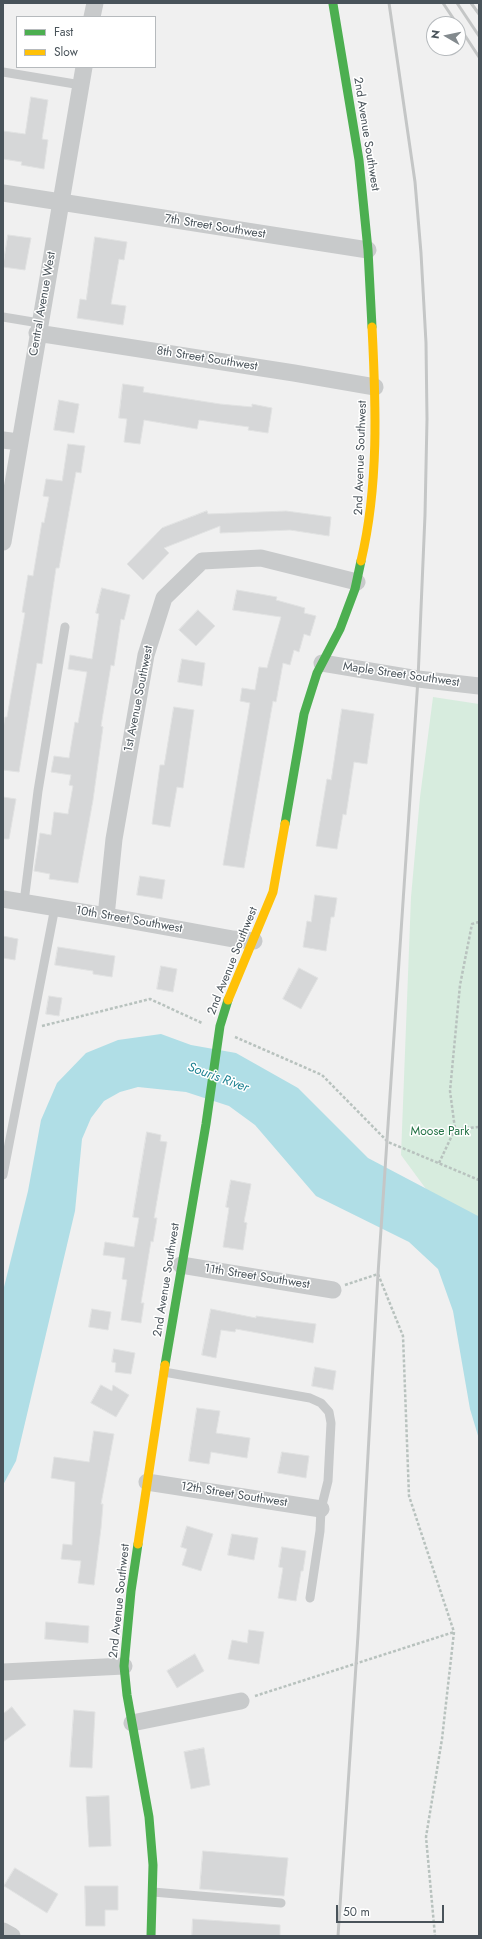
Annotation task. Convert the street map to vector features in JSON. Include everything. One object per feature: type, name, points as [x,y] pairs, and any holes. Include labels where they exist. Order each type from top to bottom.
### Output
[{"type":"street","points":[[92,16],[95,3]]},
{"type":"street","name":"2nd Avenue Southwest","points":[[151,1936],[154,1865],[149,1817],[132,1723],[124,1666],[131,1591],[164,1372],[206,1124],[220,1026],[231,991],[254,941],[273,892],[304,714],[317,673],[340,629],[357,582],[370,520],[374,473],[375,387],[368,250],[359,160],[333,4]]},
{"type":"street","name":"Central Avenue West","points":[[3,542],[11,441],[38,328],[84,68]]},
{"type":"street","name":"7th Street Southwest","points":[[3,194],[368,250]]},
{"type":"street","name":"8th Street Southwest","points":[[38,328],[375,387]]},
{"type":"street","name":"1st Avenue Southwest","points":[[106,916],[114,839],[146,655],[164,598],[202,560],[261,558],[357,582]]},
{"type":"street","name":"Maple Street Southwest","points":[[322,663],[418,679],[479,686]]},
{"type":"street","name":"10th Street Southwest","points":[[3,899],[234,939],[254,941]]},
{"type":"street","name":"11th Street Southwest","points":[[181,1265],[333,1290]]},
{"type":"street","name":"12th Street Southwest","points":[[147,1482],[321,1509]]},
{"type":"street","points":[[3,1672],[124,1666]]},
{"type":"street","points":[[132,1723],[241,1701]]},
{"type":"street","points":[[3,1930],[12,1936]]},
{"type":"lane","points":[[3,72],[81,85]]},
{"type":"lane","points":[[3,317],[38,328]]},
{"type":"lane","points":[[24,902],[38,791],[65,627]]},
{"type":"lane","points":[[3,1175],[55,907]]},
{"type":"lane","points":[[164,1372],[286,1392],[310,1398],[321,1404],[328,1412],[331,1423],[328,1481],[321,1509],[320,1531],[310,1598]]},
{"type":"lane","points":[[153,1892],[281,1903]]},
{"type":"path","points":[[439,1163],[455,1129],[450,1091],[460,985],[472,924],[479,922]]},
{"type":"path","points":[[32,1029],[150,999],[204,1024],[220,1026],[233,1037],[322,1075],[388,1142],[479,1180]]},
{"type":"path","points":[[455,1129],[479,1127]]},
{"type":"path","points":[[333,1290],[378,1274],[403,1336],[409,1496],[454,1632],[442,1739],[426,1837],[435,1936]]},
{"type":"path","points":[[241,1701],[454,1632]]},
{"type":"green space","name":"Moose Park","points":[[433,697],[479,704],[479,1261],[401,1155],[411,897],[420,797]]},
{"type":"water","name":"Souris River","points":[[161,1034],[191,1045],[236,1053],[298,1088],[368,1158],[478,1216],[479,1439],[470,1409],[453,1311],[438,1269],[409,1242],[316,1196],[255,1125],[229,1106],[186,1092],[138,1087],[120,1092],[104,1101],[91,1118],[82,1139],[75,1211],[16,1461],[3,1485],[3,1291],[28,1191],[41,1120],[57,1083],[86,1053],[118,1040]]},
{"type":"building","points":[[31,97],[48,100],[42,139],[48,140],[44,169],[21,165],[22,162],[3,159],[3,131],[25,134]]},
{"type":"building","points":[[8,235],[31,238],[25,270],[3,267]]},
{"type":"building","points":[[95,237],[127,242],[124,260],[119,259],[111,304],[126,306],[123,325],[77,318],[80,299],[86,300]]},
{"type":"building","points":[[123,384],[144,387],[143,392],[220,404],[252,407],[252,404],[272,408],[268,433],[248,430],[249,427],[199,420],[197,429],[144,420],[140,444],[124,442],[127,419],[119,418]]},
{"type":"building","points":[[59,400],[79,404],[74,433],[54,430]]},
{"type":"building","points":[[68,444],[85,446],[81,473],[76,472],[59,568],[56,568],[42,664],[37,663],[19,772],[3,770],[3,729],[5,717],[7,717],[25,613],[22,612],[28,575],[33,576],[42,522],[44,523],[49,497],[43,496],[46,479],[62,481]]},
{"type":"building","points":[[207,511],[208,514],[286,511],[331,517],[329,536],[290,530],[220,533],[220,526],[164,548],[169,553],[143,580],[127,564],[162,528]]},
{"type":"building","points":[[102,588],[130,595],[124,620],[121,619],[114,666],[111,665],[101,726],[103,727],[93,800],[78,883],[49,879],[50,874],[34,871],[40,833],[51,835],[54,812],[68,814],[73,786],[69,785],[71,775],[51,772],[54,756],[69,758],[75,722],[78,723],[87,672],[68,669],[70,655],[92,659],[99,614],[96,613]]},
{"type":"building","points":[[237,590],[277,597],[276,600],[305,608],[304,613],[316,616],[310,636],[304,634],[299,652],[294,650],[290,665],[283,663],[276,702],[273,701],[244,868],[223,865],[250,703],[240,701],[242,688],[255,690],[259,667],[267,668],[281,617],[233,610]]},
{"type":"building","points":[[198,610],[215,626],[196,646],[179,630]]},
{"type":"building","points":[[182,659],[205,663],[202,686],[178,682]]},
{"type":"building","points":[[174,707],[194,710],[183,788],[177,787],[170,827],[152,824],[160,765],[164,765]]},
{"type":"building","points":[[342,709],[374,714],[367,764],[354,762],[346,815],[343,814],[337,849],[316,846],[327,779],[331,780]]},
{"type":"building","points":[[3,797],[16,799],[9,839],[3,839]]},
{"type":"building","points":[[140,876],[165,880],[162,899],[137,895]]},
{"type":"building","points":[[315,895],[337,898],[334,917],[331,917],[326,951],[303,947],[307,921],[311,922]]},
{"type":"building","points":[[3,936],[18,939],[15,960],[3,958]]},
{"type":"building","points":[[58,947],[115,956],[112,977],[93,974],[93,971],[55,965]]},
{"type":"building","points":[[161,966],[177,969],[173,992],[157,989]]},
{"type":"building","points":[[299,968],[318,978],[301,1009],[283,999]]},
{"type":"building","points":[[49,996],[62,998],[59,1016],[46,1014]]},
{"type":"building","points":[[147,1132],[161,1135],[160,1141],[167,1142],[154,1218],[157,1218],[153,1242],[151,1241],[141,1303],[144,1303],[141,1323],[121,1320],[127,1280],[122,1279],[125,1258],[103,1255],[105,1242],[134,1247],[139,1218],[133,1217]]},
{"type":"building","points":[[231,1180],[251,1184],[244,1222],[247,1223],[243,1250],[223,1247],[229,1208],[226,1207]]},
{"type":"building","points":[[92,1309],[111,1312],[108,1330],[89,1327]]},
{"type":"building","points":[[211,1309],[256,1318],[256,1316],[316,1324],[313,1343],[236,1329],[235,1332],[221,1330],[216,1358],[202,1355]]},
{"type":"building","points":[[114,1349],[135,1353],[131,1374],[115,1372],[116,1363],[112,1362]]},
{"type":"building","points":[[315,1367],[336,1371],[333,1390],[312,1386]]},
{"type":"building","points":[[101,1385],[112,1391],[113,1385],[129,1395],[116,1417],[91,1403]]},
{"type":"building","points":[[197,1408],[220,1411],[216,1433],[250,1438],[247,1458],[211,1452],[209,1464],[189,1461]]},
{"type":"building","points":[[94,1431],[114,1434],[101,1504],[103,1504],[101,1528],[94,1585],[78,1583],[81,1561],[61,1559],[63,1544],[72,1545],[75,1482],[51,1478],[54,1457],[89,1462]]},
{"type":"building","points":[[282,1452],[309,1456],[306,1478],[278,1473]]},
{"type":"building","points":[[187,1526],[213,1534],[201,1571],[182,1565],[187,1549],[181,1547]]},
{"type":"building","points":[[232,1534],[258,1538],[254,1560],[228,1555]]},
{"type":"building","points":[[282,1547],[306,1551],[296,1601],[278,1598],[283,1568],[279,1567]]},
{"type":"building","points":[[46,1622],[89,1626],[88,1643],[45,1639]]},
{"type":"building","points":[[249,1630],[264,1632],[259,1664],[228,1659],[232,1640],[247,1643]]},
{"type":"building","points":[[195,1654],[204,1671],[177,1688],[167,1671]]},
{"type":"building","points":[[12,1707],[26,1725],[3,1742],[3,1714]]},
{"type":"building","points":[[74,1710],[95,1712],[92,1768],[70,1767]]},
{"type":"building","points":[[204,1748],[210,1785],[191,1789],[184,1752]]},
{"type":"building","points":[[109,1796],[111,1846],[89,1847],[86,1797]]},
{"type":"building","points":[[203,1851],[288,1858],[284,1896],[200,1889]]},
{"type":"building","points":[[15,1868],[58,1894],[47,1913],[4,1886]]},
{"type":"building","points":[[85,1886],[118,1886],[118,1910],[105,1910],[105,1926],[86,1926]]},
{"type":"building","points":[[193,1919],[280,1925],[280,1936],[192,1936]]},
{"type":"railway","points":[[338,1936],[358,1635],[378,1274],[418,679],[425,515],[427,419],[426,343],[421,253],[415,182],[389,3]]},
{"type":"railway","points":[[443,3],[452,16]]},
{"type":"railway","points":[[457,3],[479,36]]},
{"type":"railway","points":[[471,3],[479,14]]},
{"type":"railway","points":[[466,37],[479,57]]},
{"type":"traffic: fast","points":[[333,4],[359,160],[368,250],[372,327]]},
{"type":"traffic: fast","points":[[285,824],[304,714],[317,673],[340,629],[355,589],[361,561]]},
{"type":"traffic: fast","points":[[165,1365],[206,1124],[220,1026],[228,1000]]},
{"type":"traffic: fast","points":[[138,1544],[131,1591],[124,1666],[127,1695],[149,1817],[153,1865],[151,1936]]},
{"type":"traffic: slow","points":[[361,561],[371,503],[375,445],[372,327]]},
{"type":"traffic: slow","points":[[228,1000],[273,892],[285,824]]},
{"type":"traffic: slow","points":[[138,1544],[165,1365]]}]
